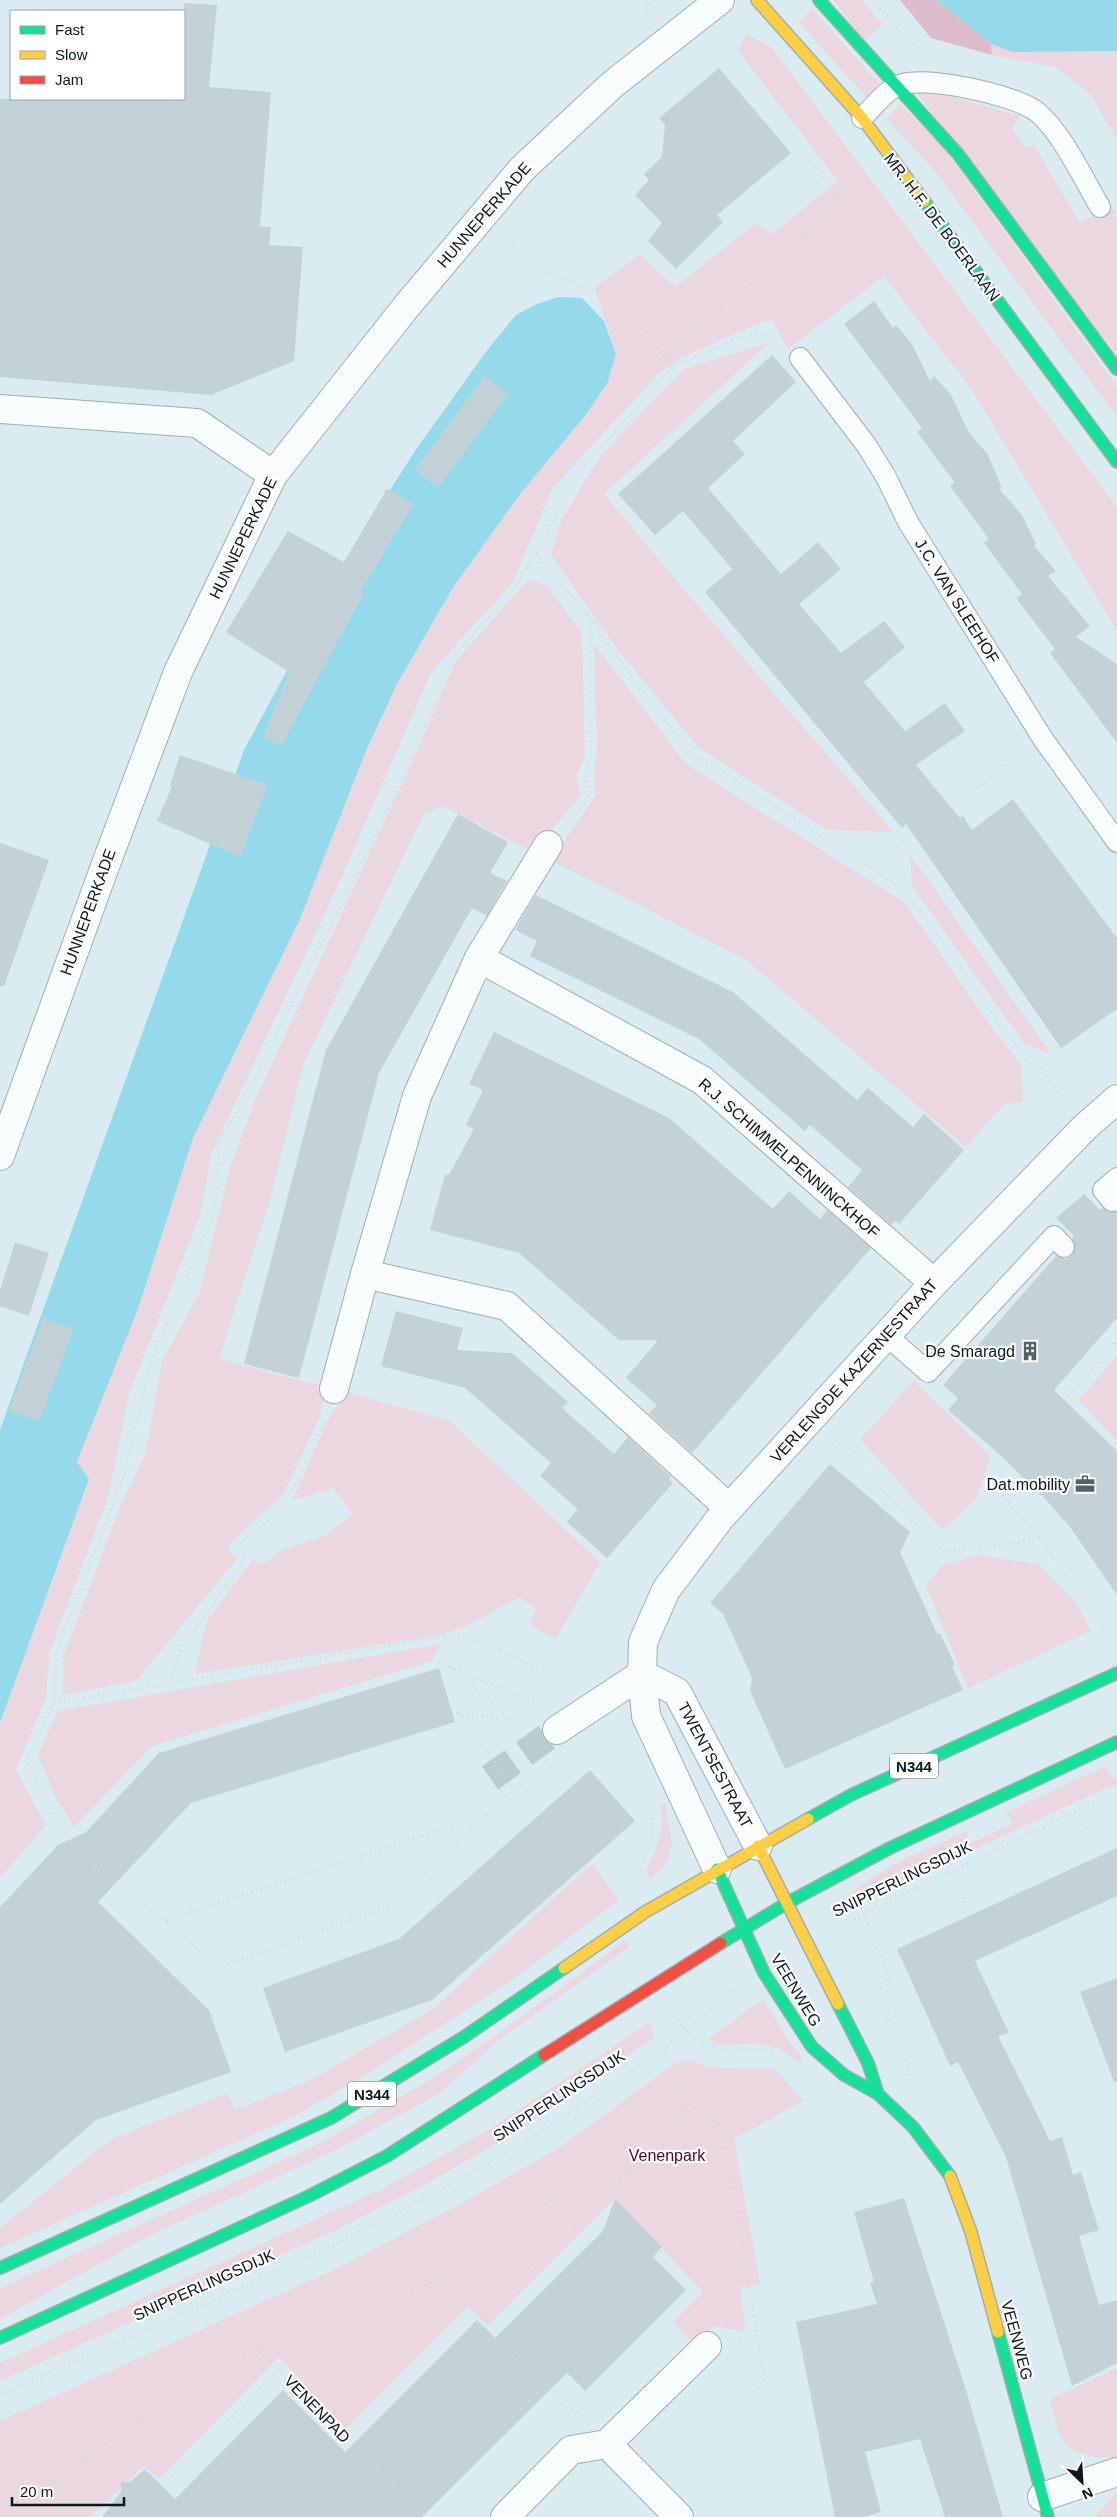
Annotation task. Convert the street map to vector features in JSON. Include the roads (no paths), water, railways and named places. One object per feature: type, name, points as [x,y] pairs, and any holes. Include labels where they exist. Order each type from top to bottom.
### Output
[{"type":"main road","name":"MR. H.F. DE BOERLAAN","points":[[757,0],[862,118],[1117,462]]},
{"type":"main road","points":[[819,0],[958,154],[1117,369]]},
{"type":"main road","name":"N344","points":[[0,2268],[331,2118],[464,2037],[644,1912],[717,1869],[851,1795],[1117,1673]]},
{"type":"main road","name":"SNIPPERLINGSDIJK","points":[[0,2338],[309,2196],[387,2156],[662,1979],[786,1903],[890,1848],[1117,1742]]},
{"type":"main road","points":[[758,1846],[786,1903]]},
{"type":"main road","points":[[717,1869],[745,1929]]},
{"type":"main road","name":"VEENWEG","points":[[786,1903],[868,2063],[878,2094]]},
{"type":"main road","name":"VEENWEG","points":[[745,1929],[764,1973],[812,2047],[844,2075],[878,2094],[913,2127],[949,2173],[971,2232],[1045,2507]]},
{"type":"street","name":"HUNNEPERKADE","points":[[0,1156],[178,672],[273,475],[406,307],[522,169],[613,84],[720,0]]},
{"type":"street","points":[[0,410],[197,423],[273,475]]},
{"type":"street","points":[[334,1389],[417,1096],[479,958],[548,845]]},
{"type":"street","name":"R.J. SCHIMMELPENNINCKHOF","points":[[479,958],[702,1080],[934,1283]]},
{"type":"street","name":"VERLENGDE KAZERNESTRAAT","points":[[642,1674],[643,1642],[666,1590],[729,1508],[934,1283],[1084,1128],[1117,1099]]},
{"type":"street","points":[[366,1274],[506,1306],[729,1508]]},
{"type":"street","points":[[565,1724],[642,1674],[646,1716],[717,1869]]},
{"type":"street","name":"TWENTSESTRAAT","points":[[642,1674],[677,1692],[758,1846]]},
{"type":"street","points":[[505,2517],[571,2450],[607,2444],[707,2346]]},
{"type":"street","points":[[607,2444],[678,2517]]},
{"type":"street","points":[[1045,2507],[1117,2472]]},
{"type":"lane","points":[[862,118],[895,86],[924,82],[948,84],[1023,102],[1047,122],[1100,207]]},
{"type":"lane","name":"J.C. VAN SLEEHOF","points":[[800,358],[868,446],[908,522],[1044,739],[1117,842]]},
{"type":"lane","points":[[1112,1201],[1103,1190],[1117,1178]]},
{"type":"lane","points":[[886,1335],[928,1372],[1054,1236],[1064,1247]]},
{"type":"water","points":[[937,0],[1117,0],[1117,51],[1013,52],[991,44]]},
{"type":"water","points":[[558,297],[582,298],[604,321],[616,354],[607,384],[584,417],[521,493],[454,586],[397,684],[366,751],[300,919],[193,1138],[139,1306],[77,1462],[89,1479],[0,1723],[0,1430],[244,750],[355,545],[417,448],[488,349],[516,315],[535,305]]},
{"type":"tunnel","points":[[490,1778],[557,1730]]},
{"type":"place","name":"De Smaragd","points":[[1030,1351]]},
{"type":"place","name":"Dat.mobility","points":[[1085,1484]]},
{"type":"park label","name":"Venenpark","points":[[667,2155]]}]
